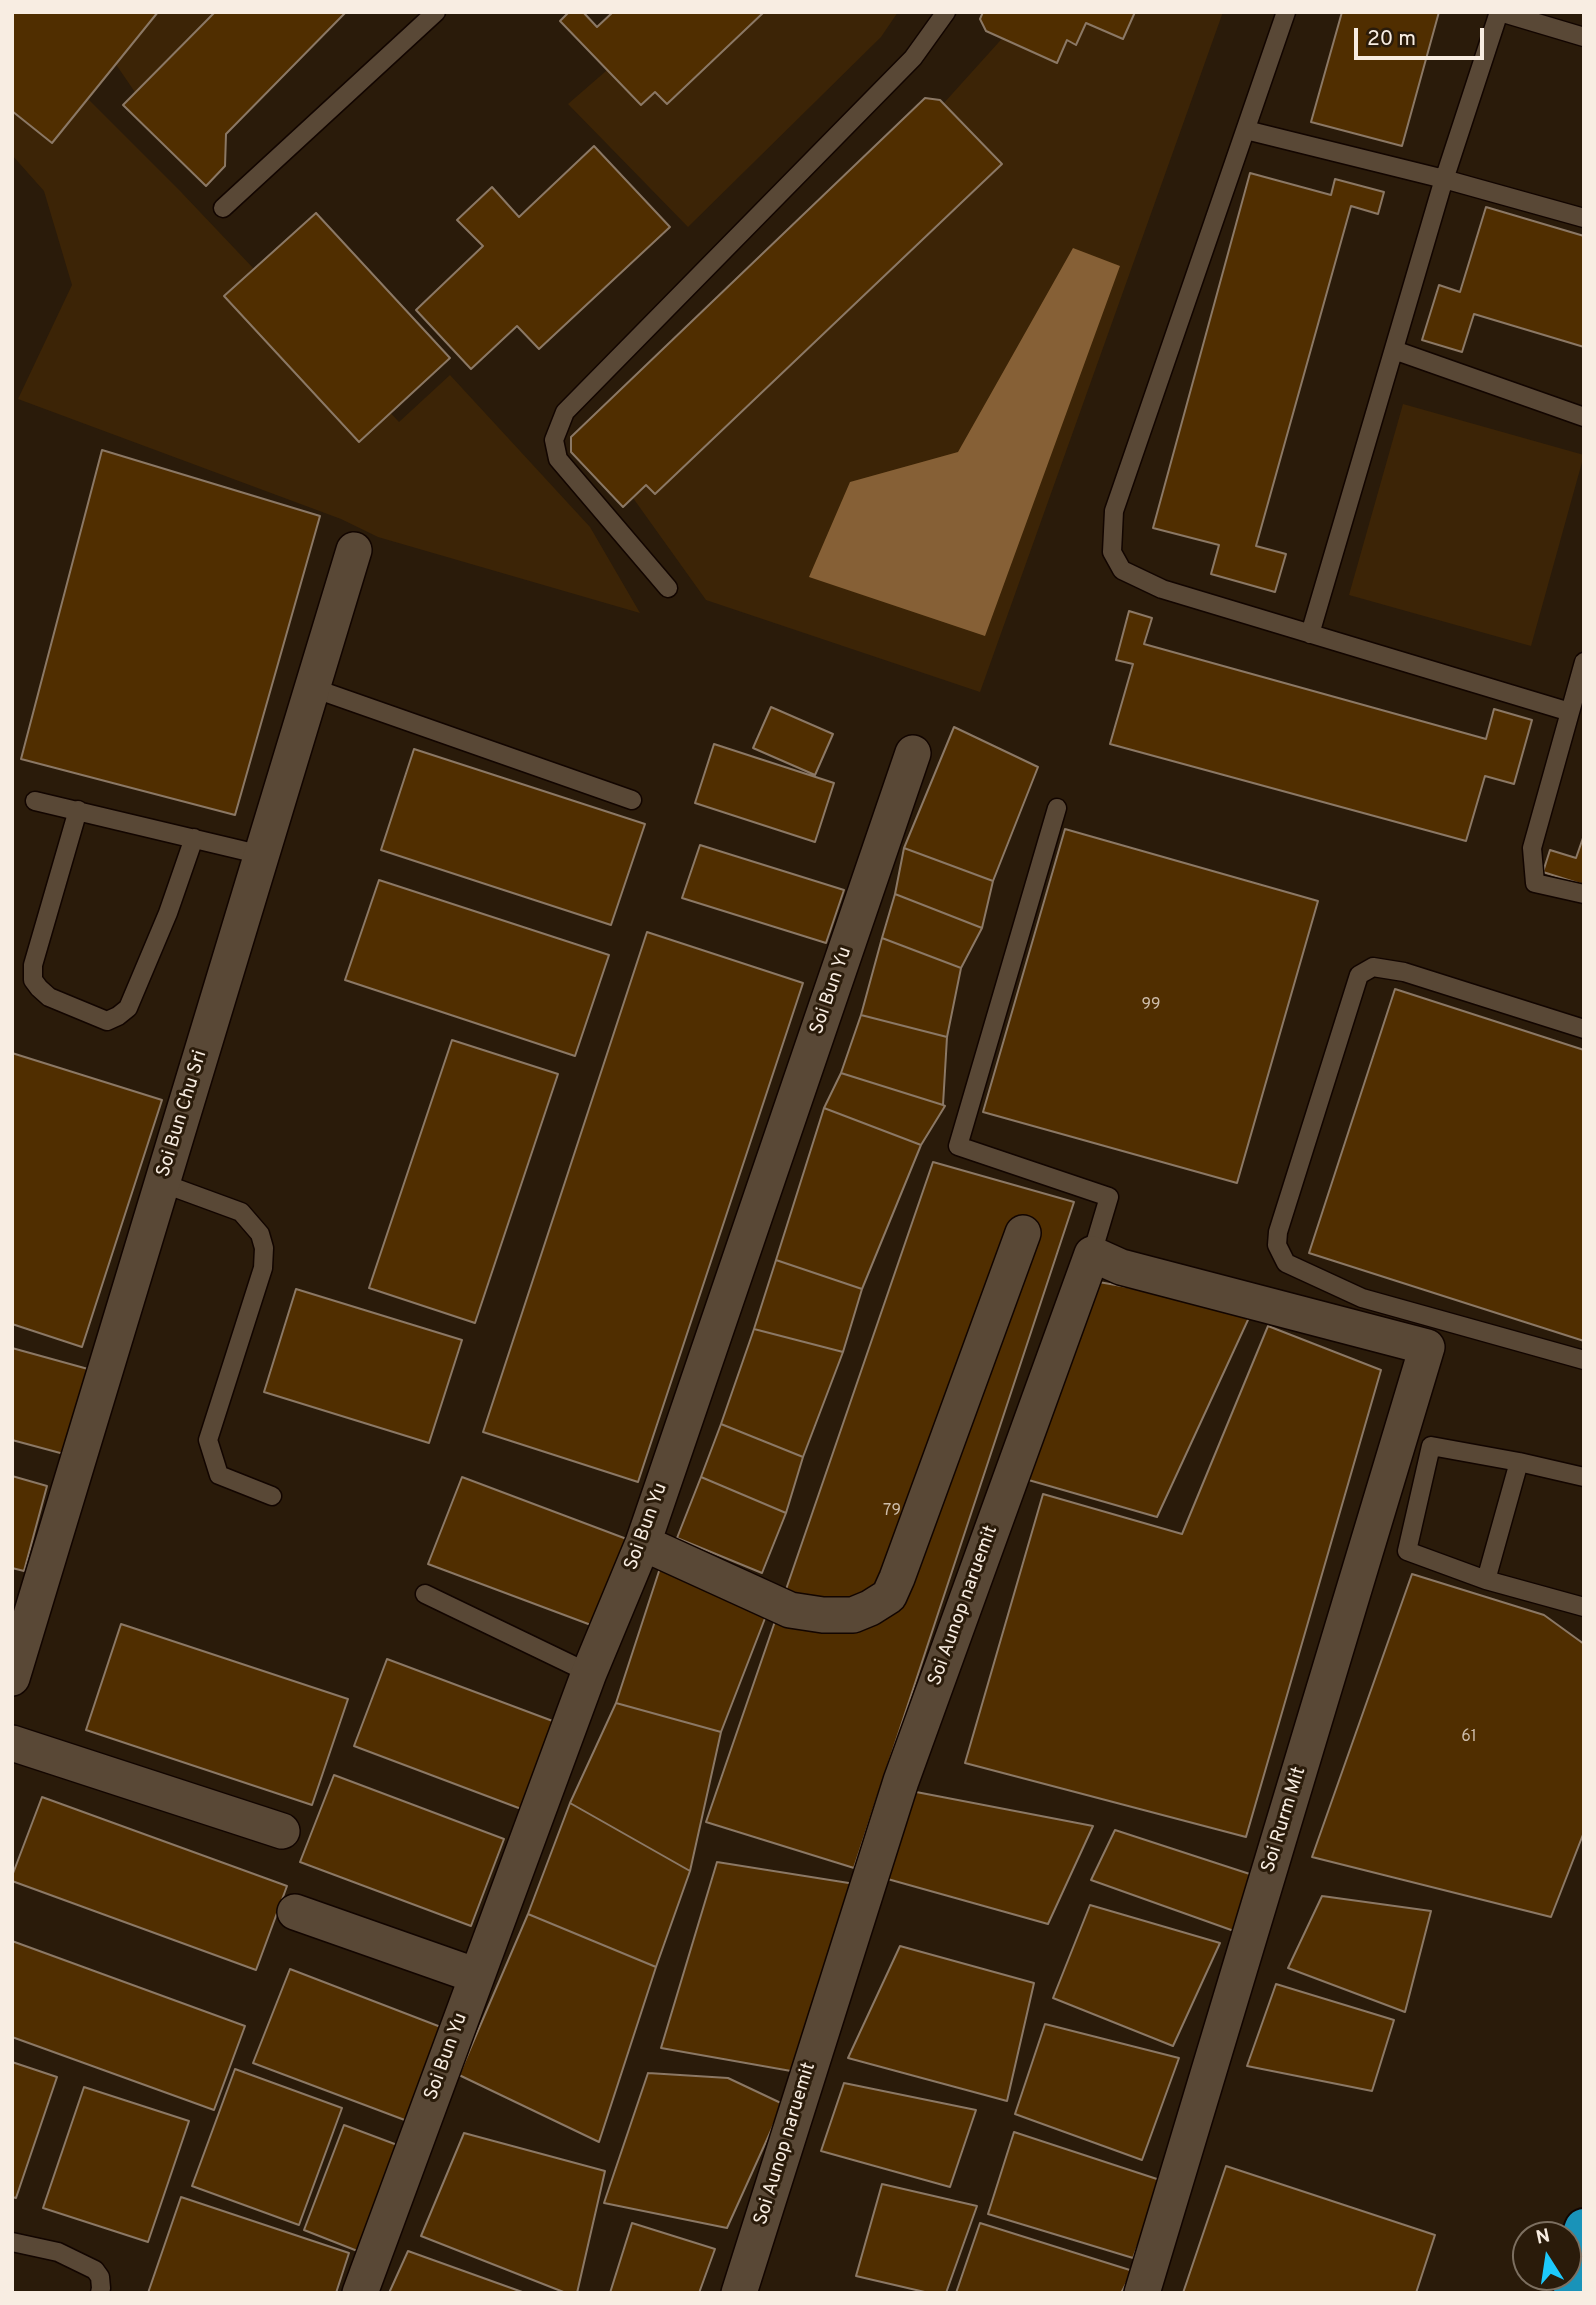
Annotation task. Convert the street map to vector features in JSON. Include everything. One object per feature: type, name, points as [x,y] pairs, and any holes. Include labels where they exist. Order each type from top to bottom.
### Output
[{"type":"street","name":"Soi Bun Chu Sri","points":[[12,1678],[17,1642],[162,1183],[354,550]]},
{"type":"street","name":"Soi Bun Yu","points":[[360,2293],[589,1672],[643,1543],[913,753]]},
{"type":"street","points":[[643,1543],[790,1610],[823,1615],[852,1615],[889,1596],[1023,1233]]},
{"type":"street","points":[[1092,1254],[1121,1267],[1432,1333]]},
{"type":"street","name":"Soi Aunop naruemit","points":[[739,2293],[901,1781],[1092,1254]]},
{"type":"street","name":"Soi Rurm Mit","points":[[1142,2293],[1432,1333]]},
{"type":"street","points":[[12,1743],[282,1830]]},
{"type":"street","points":[[295,1912],[477,1976]]},
{"type":"lane","points":[[223,208],[436,12]]},
{"type":"lane","points":[[668,588],[558,459],[554,440],[565,412],[913,58],[946,12]]},
{"type":"lane","points":[[1286,12],[1114,511],[1112,552],[1122,570],[1162,589],[1570,712]]},
{"type":"lane","points":[[1310,634],[1444,179],[1500,12],[1584,37]]},
{"type":"lane","points":[[1245,130],[1444,179],[1584,218]]},
{"type":"lane","points":[[1394,350],[1584,417]]},
{"type":"lane","points":[[1584,662],[1532,848],[1535,883],[1584,894]]},
{"type":"lane","points":[[313,688],[632,800]]},
{"type":"lane","points":[[35,800],[262,855]]},
{"type":"lane","points":[[1058,807],[958,1146],[1109,1197],[1092,1254]]},
{"type":"lane","points":[[78,810],[33,965],[33,980],[49,997],[107,1021],[128,1008],[168,913],[194,838]]},
{"type":"lane","points":[[1584,1029],[1404,972],[1373,967],[1359,975],[1277,1245],[1286,1263],[1432,1333],[1584,1360]]},
{"type":"lane","points":[[162,1183],[241,1212],[260,1234],[264,1248],[263,1268],[208,1440],[219,1475],[272,1496]]},
{"type":"lane","points":[[1584,1477],[1431,1446],[1407,1551],[1486,1580],[1584,1607]]},
{"type":"lane","points":[[1486,1580],[1518,1462]]},
{"type":"lane","points":[[425,1594],[589,1672]]},
{"type":"lane","points":[[12,2242],[58,2252],[95,2270],[100,2277],[100,2293]]},
{"type":"shaded area","points":[[80,12],[256,12],[139,98]]},
{"type":"shaded area","points":[[674,12],[898,12],[881,37],[688,227],[568,104]]},
{"type":"shaded area","points":[[1026,12],[1223,12],[980,692],[706,600],[613,470]]},
{"type":"shaded area","points":[[12,23],[181,192],[399,422],[450,375],[590,527],[640,613],[378,537],[341,519],[18,399],[72,285],[44,191],[12,155]]},
{"type":"shaded area","points":[[1073,248],[1120,266],[985,636],[809,577],[850,482],[958,452]]},
{"type":"shaded area","points":[[1403,404],[1584,455],[1531,646],[1349,595]]},
{"type":"building","points":[[12,12],[158,12],[52,143],[12,111]]},
{"type":"building","points":[[215,12],[346,12],[226,134],[225,166],[206,186],[123,105]]},
{"type":"building","points":[[569,12],[583,12],[597,27],[613,12],[764,12],[667,104],[655,92],[641,105],[560,21]]},
{"type":"building","points":[[983,12],[1135,12],[1123,39],[1086,23],[1076,45],[1067,40],[1057,63],[986,31],[980,19]]},
{"type":"building","points":[[1342,12],[1439,12],[1402,146],[1311,122]]},
{"type":"building","points":[[925,98],[940,100],[1002,164],[655,494],[646,485],[623,507],[571,452],[571,437]]},
{"type":"building","points":[[594,146],[670,227],[539,349],[517,326],[471,369],[416,310],[483,246],[457,220],[492,187],[519,217]]},
{"type":"building","points":[[1250,173],[1331,195],[1335,179],[1384,192],[1378,214],[1351,206],[1256,546],[1286,554],[1275,592],[1211,574],[1219,545],[1153,528]]},
{"type":"building","points":[[1486,207],[1584,236],[1584,347],[1474,314],[1462,352],[1422,340],[1439,285],[1460,292]]},
{"type":"building","points":[[316,213],[450,358],[359,442],[224,296]]},
{"type":"building","points":[[102,450],[320,516],[235,815],[21,759]]},
{"type":"building","points":[[1129,611],[1152,618],[1144,644],[1486,739],[1494,709],[1532,720],[1514,784],[1485,776],[1466,841],[1110,744],[1133,664],[1116,660]]},
{"type":"building","points":[[771,707],[833,734],[815,775],[753,748]]},
{"type":"building","points":[[954,727],[1038,767],[993,881],[904,848]]},
{"type":"building","points":[[714,744],[834,783],[815,842],[695,803]]},
{"type":"building","points":[[414,749],[645,824],[611,925],[381,850]]},
{"type":"building","points":[[1065,829],[1318,901],[1237,1183],[983,1112]]},
{"type":"building","points":[[1584,835],[1584,885],[1543,872],[1550,850],[1576,858]]},
{"type":"building","points":[[700,845],[844,890],[826,943],[682,898]]},
{"type":"building","points":[[904,848],[993,881],[982,928],[895,894]]},
{"type":"building","points":[[379,880],[609,955],[575,1056],[345,980]]},
{"type":"building","points":[[895,894],[982,928],[961,968],[882,938]]},
{"type":"building","points":[[647,932],[803,983],[638,1482],[483,1432]]},
{"type":"building","points":[[882,938],[961,968],[947,1037],[861,1015]]},
{"type":"building","points":[[1395,989],[1584,1050],[1584,1341],[1309,1253]]},
{"type":"building","points":[[861,1015],[947,1037],[943,1105],[841,1073]]},
{"type":"building","points":[[452,1040],[558,1074],[475,1323],[369,1288]]},
{"type":"building","points":[[12,1053],[162,1100],[82,1347],[12,1324]]},
{"type":"building","points":[[841,1073],[945,1106],[921,1145],[824,1108]]},
{"type":"building","points":[[824,1108],[921,1145],[862,1289],[776,1260]]},
{"type":"building","points":[[933,1162],[1074,1202],[854,1868],[706,1822]]},
{"type":"building","points":[[776,1260],[862,1289],[843,1352],[754,1329]]},
{"type":"building","points":[[1093,1281],[1253,1309],[1157,1517],[1025,1479]]},
{"type":"building","points":[[296,1289],[462,1340],[429,1443],[264,1392]]},
{"type":"building","points":[[1268,1326],[1381,1370],[1246,1837],[965,1763],[1043,1494],[1182,1534]]},
{"type":"building","points":[[754,1329],[843,1352],[803,1457],[721,1424]]},
{"type":"building","points":[[12,1348],[88,1369],[64,1454],[12,1440]]},
{"type":"building","points":[[721,1424],[803,1457],[786,1513],[701,1477]]},
{"type":"building","points":[[12,1476],[47,1486],[24,1571],[12,1568]]},
{"type":"building","points":[[462,1477],[632,1541],[599,1628],[428,1564]]},
{"type":"building","points":[[701,1477],[786,1513],[762,1573],[677,1538]]},
{"type":"building","points":[[661,1565],[769,1608],[721,1732],[616,1703]]},
{"type":"building","points":[[1412,1574],[1544,1615],[1584,1644],[1584,1832],[1551,1917],[1312,1857]]},
{"type":"building","points":[[121,1624],[348,1699],[312,1805],[86,1730]]},
{"type":"building","points":[[387,1659],[558,1723],[524,1810],[354,1746]]},
{"type":"building","points":[[616,1703],[721,1732],[690,1871],[570,1803]]},
{"type":"building","points":[[334,1775],[504,1839],[471,1926],[300,1862]]},
{"type":"building","points":[[911,1791],[1093,1826],[1048,1924],[884,1878]]},
{"type":"building","points":[[42,1797],[287,1886],[256,1970],[12,1881]]},
{"type":"building","points":[[570,1803],[690,1871],[656,1967],[528,1914]]},
{"type":"building","points":[[1115,1830],[1262,1878],[1234,1931],[1091,1880]]},
{"type":"building","points":[[717,1862],[855,1884],[791,2071],[661,2048]]},
{"type":"building","points":[[1322,1896],[1431,1911],[1405,2012],[1288,1968]]},
{"type":"building","points":[[1090,1905],[1220,1943],[1173,2046],[1053,1998]]},
{"type":"building","points":[[528,1914],[656,1967],[599,2142],[459,2075]]},
{"type":"building","points":[[12,1941],[245,2026],[214,2110],[12,2037]]},
{"type":"building","points":[[900,1946],[1034,1983],[1007,2101],[848,2058]]},
{"type":"building","points":[[290,1969],[446,2029],[410,2122],[253,2063]]},
{"type":"building","points":[[1276,1984],[1394,2020],[1372,2091],[1247,2066]]},
{"type":"building","points":[[1045,2024],[1179,2058],[1142,2160],[1015,2114]]},
{"type":"building","points":[[12,2062],[57,2077],[16,2198],[12,2197]]},
{"type":"building","points":[[235,2069],[342,2108],[299,2225],[192,2186]]},
{"type":"building","points":[[648,2073],[728,2078],[783,2104],[727,2228],[604,2203]]},
{"type":"building","points":[[844,2083],[976,2110],[950,2187],[821,2151]]},
{"type":"building","points":[[84,2087],[189,2121],[148,2242],[43,2208]]},
{"type":"building","points":[[344,2125],[400,2146],[360,2252],[304,2230]]},
{"type":"building","points":[[1014,2132],[1163,2181],[1133,2258],[988,2214]]},
{"type":"building","points":[[464,2133],[605,2171],[577,2293],[566,2293],[421,2236]]},
{"type":"building","points":[[1226,2166],[1435,2235],[1416,2293],[1183,2293]]},
{"type":"building","points":[[882,2184],[977,2206],[946,2293],[929,2293],[856,2276]]},
{"type":"building","points":[[181,2197],[349,2253],[336,2293],[148,2293]]},
{"type":"building","points":[[632,2223],[715,2249],[699,2293],[610,2293]]},
{"type":"building","points":[[980,2223],[1133,2271],[1121,2293],[956,2293]]},
{"type":"building","points":[[408,2251],[525,2293],[389,2293]]}]
